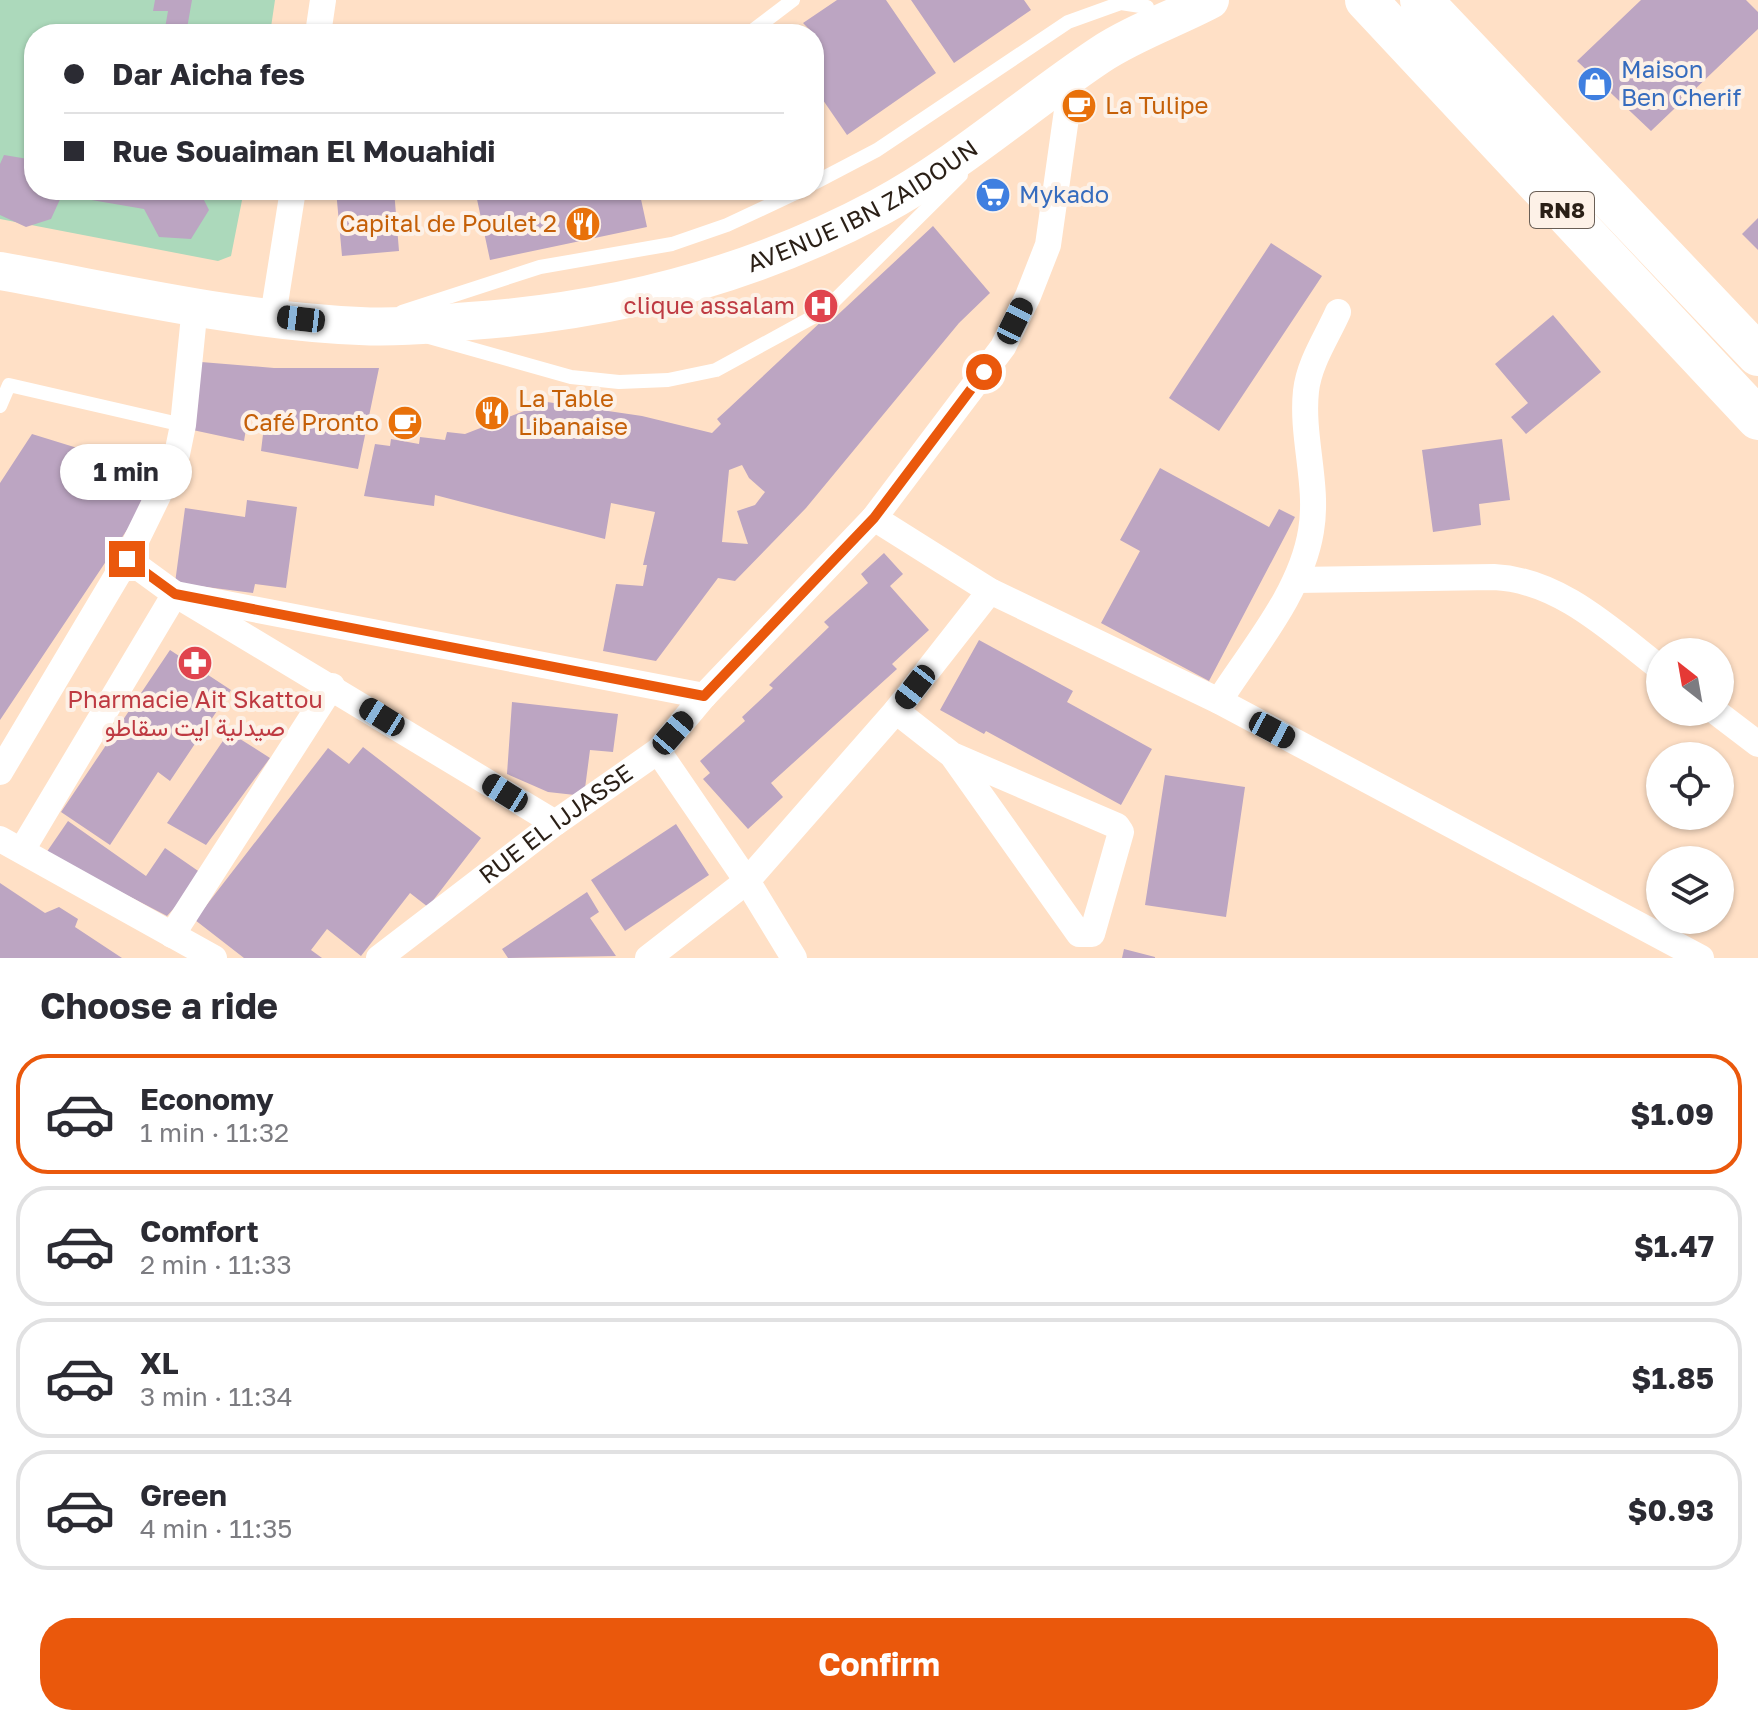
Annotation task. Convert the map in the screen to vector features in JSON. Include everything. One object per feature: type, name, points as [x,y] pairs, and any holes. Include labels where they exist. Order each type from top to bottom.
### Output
[{"type":"main road","name":"RN8","points":[[1366,0],[1758,419]]},
{"type":"main road","name":"RN8","points":[[1421,0],[1758,355]]},
{"type":"street","points":[[319,24],[323,0]]},
{"type":"street","name":"AVENUE IBN ZAIDOUN","points":[[0,271],[195,306],[375,326],[596,308],[716,279],[783,253],[878,208],[933,177],[1103,53],[1210,0]]},
{"type":"street","name":"AVENUE IBN ZAIDOUN","points":[[1103,53],[1150,4]]},
{"type":"street","name":"RUE EL IJJASSE","points":[[379,958],[555,823],[658,751],[704,696],[874,518],[1003,347],[1028,296],[1048,245],[1072,75]]},
{"type":"street","points":[[273,316],[291,200]]},
{"type":"street","points":[[0,772],[127,559],[176,459],[183,425],[195,306]]},
{"type":"street","points":[[1219,701],[1296,580],[1309,545],[1313,518],[1306,392],[1311,368],[1338,312]]},
{"type":"street","points":[[874,518],[990,591],[1219,701],[1701,958]]},
{"type":"street","points":[[127,559],[175,594],[555,823]]},
{"type":"street","points":[[1296,580],[1494,577],[1522,580],[1579,607],[1646,657]]},
{"type":"street","points":[[648,958],[747,881],[896,711],[990,591]]},
{"type":"street","points":[[175,594],[704,696]]},
{"type":"street","points":[[175,594],[11,844],[214,958]]},
{"type":"street","points":[[172,935],[332,686]]},
{"type":"street","points":[[896,711],[952,755],[1117,826],[1121,832],[1092,934],[1079,934],[952,755]]},
{"type":"street","points":[[1734,726],[1758,744]]},
{"type":"street","points":[[658,751],[747,881],[794,958]]},
{"type":"lane","points":[[761,24],[793,0]]},
{"type":"lane","name":"AVENUE IBN ZAIDOUN","points":[[824,178],[877,150],[1068,22],[1106,3],[1150,4]]},
{"type":"lane","points":[[375,326],[571,377],[619,382],[668,380],[716,370],[824,311],[1017,118]]},
{"type":"lane","name":"AVENUE IBN ZAIDOUN","points":[[375,326],[540,267],[672,244],[727,225],[781,200]]},
{"type":"lane","points":[[0,406],[9,385],[183,425]]},
{"type":"green space","points":[[0,0],[275,0],[271,24],[24,24],[24,200],[242,200],[231,256],[218,261],[0,219]]},
{"type":"building","points":[[155,0],[192,0],[188,24],[166,24],[168,11],[153,11]]},
{"type":"building","points":[[837,0],[886,0],[936,73],[847,135],[824,102],[824,24],[803,23]]},
{"type":"building","points":[[911,0],[1024,0],[1031,10],[954,63]]},
{"type":"building","points":[[1641,0],[1746,0],[1758,12],[1758,29],[1651,131],[1577,61]]},
{"type":"building","points":[[4,155],[24,158],[24,200],[60,200],[51,219],[26,227],[0,215],[0,164]]},
{"type":"building","points":[[91,200],[204,200],[209,210],[191,239],[159,237],[144,209]]},
{"type":"building","points":[[337,200],[395,200],[399,251],[342,256]]},
{"type":"building","points":[[477,200],[641,200],[647,227],[490,260]]},
{"type":"building","points":[[1758,218],[1758,250],[1742,234]]},
{"type":"building","points":[[933,226],[990,293],[959,323],[806,508],[735,581],[718,578],[656,661],[603,651],[616,584],[643,586],[647,565],[643,565],[655,512],[611,503],[605,539],[435,495],[434,506],[364,496],[375,444],[390,446],[391,439],[419,444],[420,437],[445,440],[447,432],[465,434],[547,402],[642,416],[712,433],[721,424],[717,419],[825,318],[830,322]],"holes":[[[742,465],[749,478],[765,492],[755,505],[737,511],[748,544],[722,542],[729,470]]]},
{"type":"building","points":[[1271,243],[1322,276],[1219,431],[1169,398]]},
{"type":"building","points":[[1553,315],[1601,372],[1526,434],[1511,417],[1528,403],[1495,364]]},
{"type":"building","points":[[201,362],[274,368],[379,368],[358,469],[261,451],[265,418],[248,417],[244,441],[188,429]]},
{"type":"building","points":[[32,434],[100,455],[103,463],[124,454],[161,479],[0,720],[0,483]]},
{"type":"building","points":[[1502,439],[1510,500],[1479,504],[1481,525],[1433,532],[1422,450]]},
{"type":"building","points":[[1160,468],[1269,527],[1279,509],[1295,517],[1209,681],[1101,623],[1140,551],[1120,540]]},
{"type":"building","points":[[247,500],[297,507],[286,588],[255,584],[253,593],[175,583],[185,508],[245,517]]},
{"type":"building","points":[[884,553],[903,574],[890,586],[929,630],[892,664],[897,669],[771,783],[783,797],[748,829],[703,779],[710,773],[700,761],[745,721],[742,717],[773,688],[769,685],[829,627],[824,622],[868,583],[861,574]]},
{"type":"building","points":[[979,640],[1073,691],[1067,702],[1152,749],[1121,805],[986,731],[984,734],[940,710]]},
{"type":"building","points":[[170,650],[231,690],[170,781],[158,772],[110,845],[61,812]]},
{"type":"building","points":[[512,702],[618,714],[613,752],[590,750],[584,796],[548,792],[507,774]]},
{"type":"building","points":[[229,732],[270,758],[206,845],[167,823]]},
{"type":"building","points":[[363,747],[481,838],[428,907],[410,893],[361,956],[327,929],[311,950],[322,958],[244,958],[195,920],[328,748],[349,764]]},
{"type":"building","points":[[1165,775],[1245,787],[1226,917],[1145,905]]},
{"type":"building","points":[[68,821],[146,876],[165,848],[204,875],[167,916],[46,853]]},
{"type":"building","points":[[676,824],[709,875],[625,931],[591,880]]},
{"type":"building","points":[[0,883],[45,913],[59,907],[78,919],[75,927],[122,958],[0,958]]},
{"type":"building","points":[[587,892],[599,912],[590,918],[616,956],[508,958],[502,949]]},
{"type":"building","points":[[1124,949],[1155,957],[1155,958],[1122,958]]},
{"type":"place","name":"Maison Ben Cherif","points":[[1595,84]]},
{"type":"place","name":"La Tulipe","points":[[1079,106]]},
{"type":"place","name":"Mykado","points":[[993,195]]},
{"type":"place","name":"Capital de Poulet 2","points":[[583,224]]},
{"type":"place","name":"clique assalam","points":[[821,306]]},
{"type":"place","name":"La Table Libanaise","points":[[492,413]]},
{"type":"place","name":"Café Pronto","points":[[405,423]]},
{"type":"place","name":"Pharmacie Ait Skattou صيدلية ايت سقاطو","points":[[195,663]]},
{"type":"route","points":[[127,559],[175,594],[704,696],[874,518],[984,372]]}]
